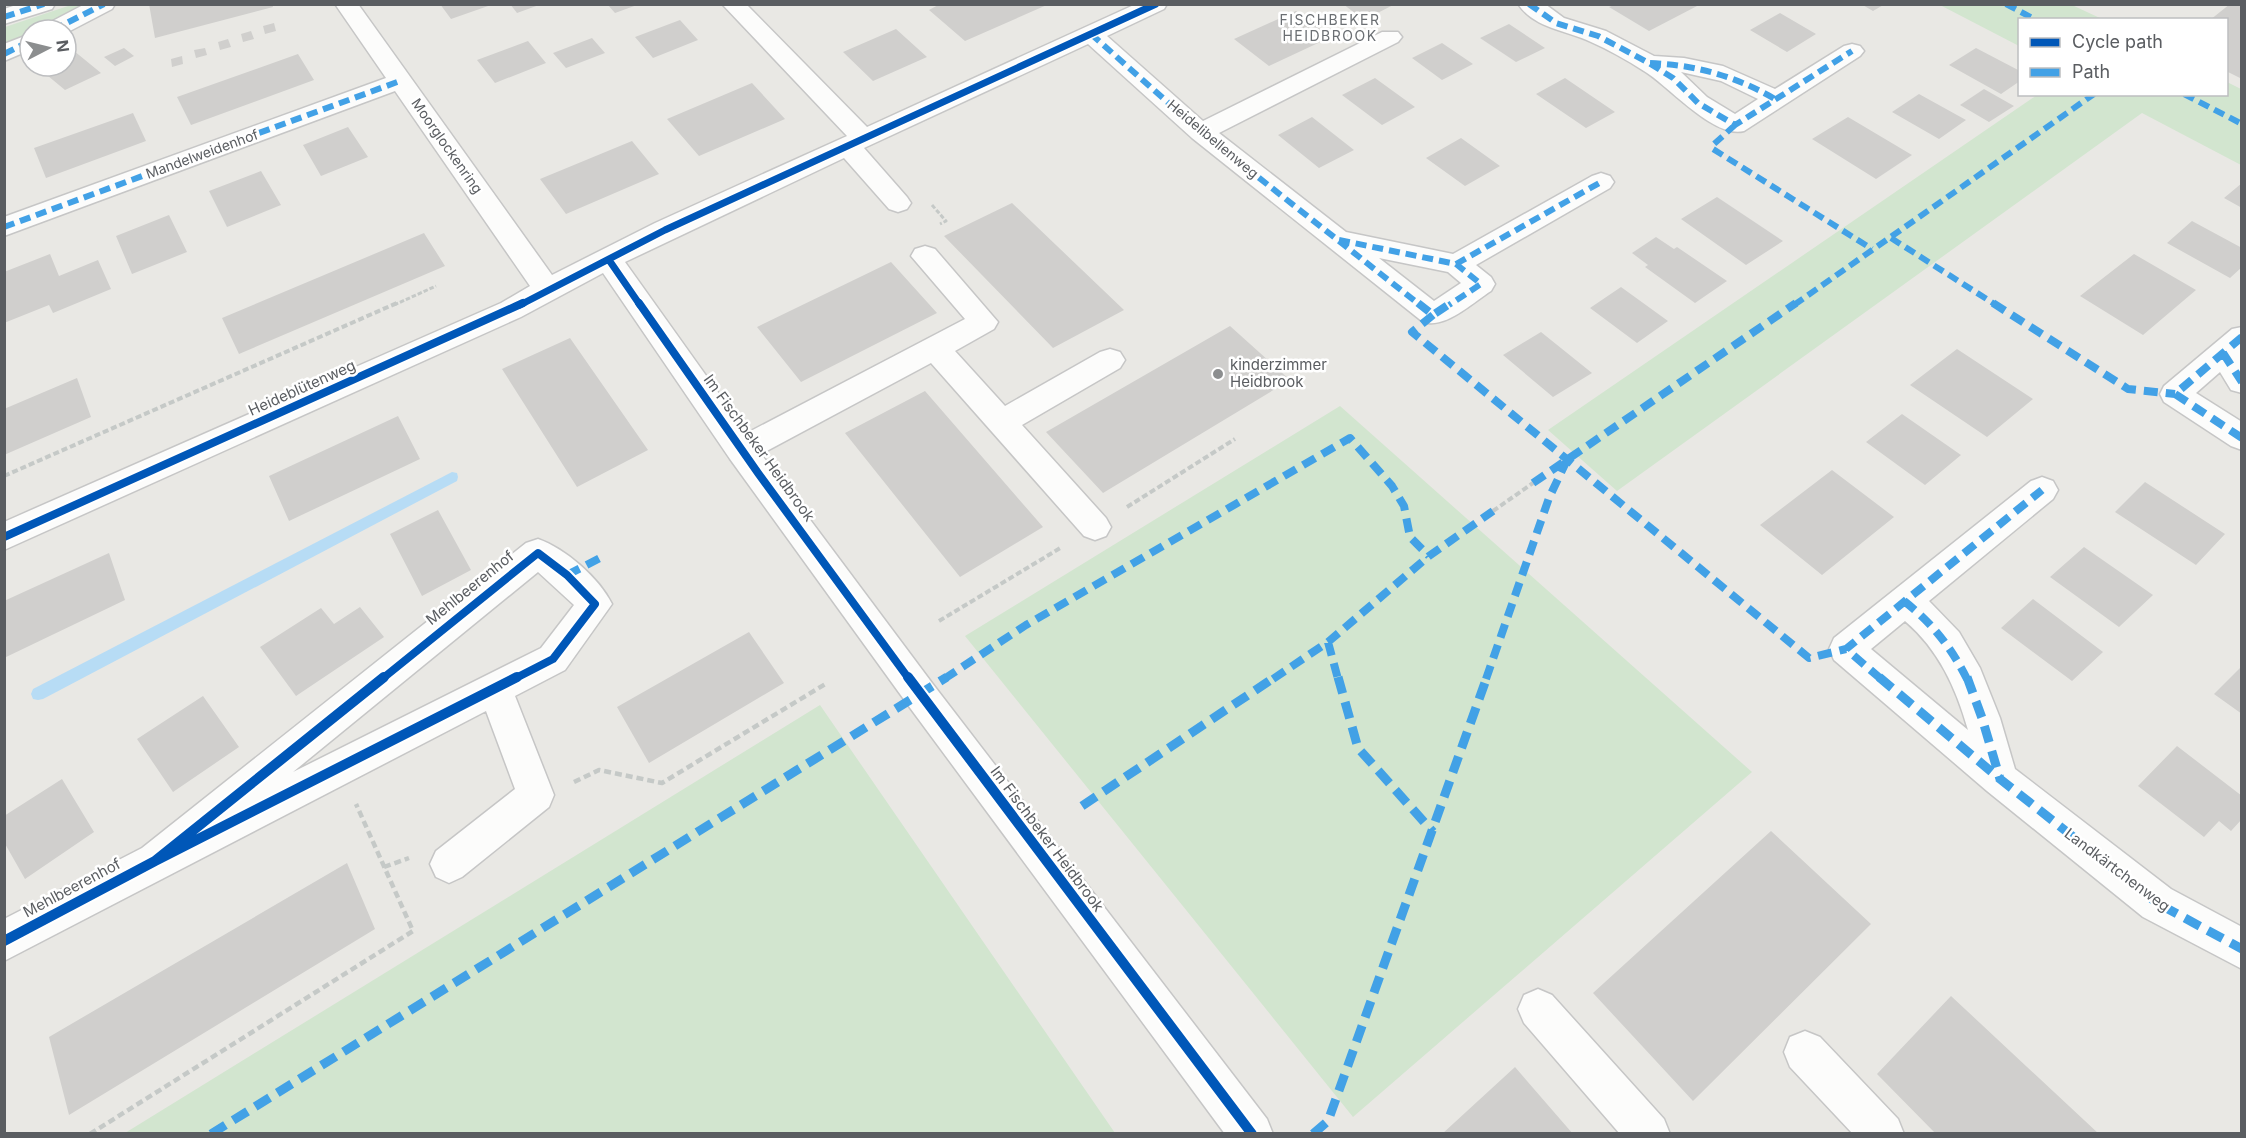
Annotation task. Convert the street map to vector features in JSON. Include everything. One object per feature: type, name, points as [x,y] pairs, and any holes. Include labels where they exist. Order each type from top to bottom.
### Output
[{"type":"street","points":[[4,17],[44,4]]},
{"type":"street","points":[[76,18],[104,4]]},
{"type":"street","name":"Moorglockenring","points":[[346,4],[547,289]]},
{"type":"street","points":[[733,4],[857,143],[898,203]]},
{"type":"street","points":[[609,260],[665,230],[1091,34],[1127,10],[1156,4]]},
{"type":"street","points":[[1529,4],[1556,23],[1598,36],[1649,63],[1673,78],[1698,103],[1735,125],[1852,51]]},
{"type":"street","name":"Heidelibellenweg","points":[[1091,34],[1201,132],[1433,315],[1481,284],[1456,264],[1339,240]]},
{"type":"street","points":[[1201,132],[1390,38]]},
{"type":"street","points":[[4,54],[18,47]]},
{"type":"street","points":[[1649,63],[1702,66],[1754,86],[1775,99]]},
{"type":"street","name":"Mandelweidenhof","points":[[4,227],[400,81]]},
{"type":"street","points":[[1456,264],[1601,182]]},
{"type":"street","points":[[741,450],[984,322],[925,256]]},
{"type":"street","name":"Heideblütenweg","points":[[4,537],[511,310],[547,289],[609,260]]},
{"type":"street","name":"Im Fischbeker Heidbrook","points":[[609,260],[741,450],[1034,847],[1252,1134]]},
{"type":"street","points":[[2241,382],[2232,345],[2175,394],[2241,438]]},
{"type":"street","points":[[935,348],[1095,527]]},
{"type":"street","points":[[1001,423],[1110,360]]},
{"type":"street","name":"Landkärtchenweg","points":[[2042,490],[1846,649],[2000,779],[2157,903],[2241,949]]},
{"type":"street","name":"Mehlbeerenhof","points":[[4,941],[154,861],[553,659],[595,604],[567,575],[538,553],[154,861]]},
{"type":"street","points":[[1904,602],[1933,626],[1959,662],[1978,702],[2000,779]]},
{"type":"street","points":[[449,864],[536,795],[495,689]]},
{"type":"street","points":[[1538,1010],[1648,1134]]},
{"type":"street","points":[[1804,1052],[1883,1134]]},
{"type":"path","points":[[4,476],[436,286]]},
{"type":"path","points":[[1493,511],[1533,483]]},
{"type":"path","points":[[536,795],[561,788],[599,770],[662,783],[827,683]]},
{"type":"path","points":[[90,1134],[413,931],[339,767]]},
{"type":"green space","points":[[71,5],[93,5],[65,18],[32,18]]},
{"type":"green space","points":[[1940,5],[2072,5],[2100,18],[2018,18],[2018,45]]},
{"type":"green space","points":[[18,23],[18,40],[5,47],[5,27]]},
{"type":"green space","points":[[2228,82],[2241,89],[2241,165],[2142,113],[1617,491],[1548,430],[2036,96],[2228,96]]},
{"type":"green space","points":[[1340,406],[1752,772],[1353,1117],[965,636]]},
{"type":"green space","points":[[820,705],[1115,1133],[125,1133]]},
{"type":"building","points":[[149,4],[272,4],[273,7],[155,38]]},
{"type":"building","points":[[440,4],[491,4],[491,5],[451,19]]},
{"type":"building","points":[[510,4],[539,4],[539,5],[517,13]]},
{"type":"building","points":[[607,4],[637,4],[637,5],[615,13]]},
{"type":"building","points":[[940,4],[1049,4],[965,41],[929,10]]},
{"type":"building","points":[[1343,4],[1395,4],[1364,20]]},
{"type":"building","points":[[1861,4],[1885,4],[1873,11]]},
{"type":"building","points":[[2230,4],[2242,5],[2242,79],[2228,72],[2228,18],[2212,18]]},
{"type":"building","points":[[1614,5],[1699,5],[1649,31],[1609,7]]},
{"type":"building","points":[[1296,11],[1331,37],[1269,66],[1234,39]]},
{"type":"building","points":[[1780,13],[1816,34],[1787,52],[1750,30]]},
{"type":"building","points":[[680,20],[698,40],[653,58],[635,37]]},
{"type":"building","points":[[274,23],[276,31],[265,34],[263,26]]},
{"type":"building","points":[[1509,24],[1545,48],[1516,62],[1480,38]]},
{"type":"building","points":[[896,29],[927,57],[873,81],[843,52]]},
{"type":"building","points":[[251,31],[254,39],[243,42],[241,34]]},
{"type":"building","points":[[592,38],[605,53],[566,68],[553,53]]},
{"type":"building","points":[[228,39],[231,47],[220,50],[218,42]]},
{"type":"building","points":[[528,41],[546,63],[495,83],[477,60]]},
{"type":"building","points":[[1442,43],[1473,64],[1442,80],[1412,58]]},
{"type":"building","points":[[124,48],[134,56],[115,66],[104,57]]},
{"type":"building","points":[[205,48],[207,55],[196,58],[194,50]]},
{"type":"building","points":[[1976,48],[2018,70],[2018,82],[2001,94],[1949,65]]},
{"type":"building","points":[[78,54],[101,73],[65,90],[50,78],[78,78]]},
{"type":"building","points":[[298,54],[314,80],[191,125],[177,97]]},
{"type":"building","points":[[182,56],[183,64],[172,67],[171,59]]},
{"type":"building","points":[[1375,78],[1415,107],[1382,125],[1342,95]]},
{"type":"building","points":[[1565,78],[1615,112],[1586,128],[1536,94]]},
{"type":"building","points":[[752,83],[785,119],[699,156],[667,119]]},
{"type":"building","points":[[1984,89],[2014,106],[1989,122],[1960,105]]},
{"type":"building","points":[[1919,94],[1966,120],[1939,139],[1892,112]]},
{"type":"building","points":[[133,113],[146,141],[46,178],[34,148]]},
{"type":"building","points":[[1312,117],[1354,150],[1319,168],[1278,135]]},
{"type":"building","points":[[1848,117],[1912,155],[1876,179],[1812,139]]},
{"type":"building","points":[[348,127],[368,157],[321,176],[303,145]]},
{"type":"building","points":[[1461,138],[1500,166],[1465,186],[1426,158]]},
{"type":"building","points":[[632,141],[659,174],[566,214],[540,179]]},
{"type":"building","points":[[261,171],[281,205],[227,227],[209,191]]},
{"type":"building","points":[[2242,183],[2242,208],[2224,198]]},
{"type":"building","points":[[1717,197],[1783,241],[1746,265],[1681,219]]},
{"type":"building","points":[[1012,203],[1124,310],[1053,348],[944,236]]},
{"type":"building","points":[[169,215],[187,252],[132,274],[116,236]]},
{"type":"building","points":[[2192,221],[2242,248],[2242,267],[2230,278],[2167,243]]},
{"type":"building","points":[[424,233],[445,266],[239,354],[222,318]]},
{"type":"building","points":[[1656,237],[1674,249],[1677,247],[1727,281],[1695,303],[1645,267],[1648,265],[1632,253]]},
{"type":"building","points":[[50,254],[59,276],[98,260],[111,289],[53,313],[49,305],[4,323],[4,272]]},
{"type":"building","points":[[2134,254],[2196,290],[2143,335],[2080,296]]},
{"type":"building","points":[[891,262],[937,313],[801,382],[757,327]]},
{"type":"building","points":[[1621,287],[1668,321],[1637,343],[1590,308]]},
{"type":"building","points":[[1230,326],[1290,380],[1103,493],[1046,432]]},
{"type":"building","points":[[1541,332],[1592,373],[1553,397],[1503,355]]},
{"type":"building","points":[[570,338],[648,450],[577,487],[502,369]]},
{"type":"building","points":[[1957,349],[2033,399],[1987,437],[1910,385]]},
{"type":"building","points":[[77,378],[91,417],[4,455],[4,409]]},
{"type":"building","points":[[925,391],[1043,527],[960,577],[845,433]]},
{"type":"building","points":[[1902,414],[1961,455],[1925,485],[1866,442]]},
{"type":"building","points":[[398,416],[420,459],[289,521],[269,476]]},
{"type":"building","points":[[1832,470],[1894,517],[1822,575],[1760,525]]},
{"type":"building","points":[[2145,482],[2225,534],[2196,565],[2115,512]]},
{"type":"building","points":[[438,510],[471,570],[422,596],[390,534]]},
{"type":"building","points":[[2084,547],[2153,595],[2119,627],[2050,577]]},
{"type":"building","points":[[109,553],[125,600],[4,658],[4,601]]},
{"type":"building","points":[[2033,599],[2103,652],[2072,681],[2001,628]]},
{"type":"building","points":[[360,607],[384,637],[296,696],[260,647],[321,608],[334,624]]},
{"type":"building","points":[[749,632],[784,683],[649,763],[617,707]]},
{"type":"building","points":[[2242,666],[2242,714],[2214,694]]},
{"type":"building","points":[[203,696],[239,747],[173,792],[137,739]]},
{"type":"building","points":[[2177,746],[2242,796],[2242,819],[2231,831],[2219,821],[2204,837],[2138,786]]},
{"type":"building","points":[[62,779],[94,832],[25,879],[4,842],[4,816]]},
{"type":"building","points":[[1771,831],[1871,924],[1693,1101],[1593,993]]},
{"type":"building","points":[[347,863],[375,929],[69,1115],[49,1037]]},
{"type":"building","points":[[1951,996],[2099,1134],[1936,1134],[1877,1074]]},
{"type":"building","points":[[1515,1067],[1573,1134],[1442,1134]]},
{"type":"waterway","points":[[38,694],[452,477]]},
{"type":"marked path","points":[[4,17],[44,4]]},
{"type":"marked path","points":[[77,18],[104,4]]},
{"type":"marked path","points":[[1529,4],[1556,23],[1598,36],[1649,63],[1673,78],[1698,103],[1735,125],[1852,51]]},
{"type":"marked path","points":[[2006,4],[2032,18]]},
{"type":"marked path","points":[[1091,34],[1201,132],[1433,315],[1481,284],[1456,264],[1339,240]]},
{"type":"marked path","points":[[4,54],[18,47]]},
{"type":"marked path","points":[[1650,63],[1684,65],[1730,76],[1775,99]]},
{"type":"marked path","points":[[4,227],[400,81]]},
{"type":"marked path","points":[[1533,483],[1891,238],[2091,96]]},
{"type":"marked path","points":[[2188,96],[2242,124]]},
{"type":"marked path","points":[[1735,125],[1713,145],[1713,149],[1872,249]]},
{"type":"marked path","points":[[1456,264],[1601,182]]},
{"type":"marked path","points":[[1891,238],[2128,389],[2175,394]]},
{"type":"marked path","points":[[1433,315],[1412,332],[1809,658],[1846,649]]},
{"type":"marked path","points":[[2242,337],[2175,394],[2242,438]]},
{"type":"marked path","points":[[2223,353],[2242,382]]},
{"type":"marked path","points":[[211,1134],[971,662],[1026,625],[1350,438],[1370,458],[1392,486],[1404,506],[1410,537],[1429,556]]},
{"type":"marked path","points":[[1313,1134],[1328,1121],[1433,832],[1549,498],[1567,460]]},
{"type":"marked path","points":[[2042,490],[1846,649],[2000,779],[2157,903],[2242,949]]},
{"type":"marked path","points":[[1082,806],[1328,642],[1429,556],[1493,511]]},
{"type":"marked path","points":[[567,575],[602,557]]},
{"type":"marked path","points":[[1904,601],[1933,626],[1958,660],[1976,698],[2000,779]]},
{"type":"marked path","points":[[1328,642],[1358,748],[1433,832]]},
{"type":"cycle path","points":[[4,537],[511,310],[547,289],[665,230],[1156,4]]},
{"type":"cycle path","points":[[609,260],[758,473],[920,694],[1252,1134]]},
{"type":"cycle path","points":[[4,941],[155,861],[553,659],[595,604],[567,575],[538,553],[155,861]]},
{"type":"place","name":"kinderzimmer Heidbrook","points":[[1218,374]]},
{"type":"district","name":"FISCHBEKER HEIDBROOK","points":[[1330,28]]}]
